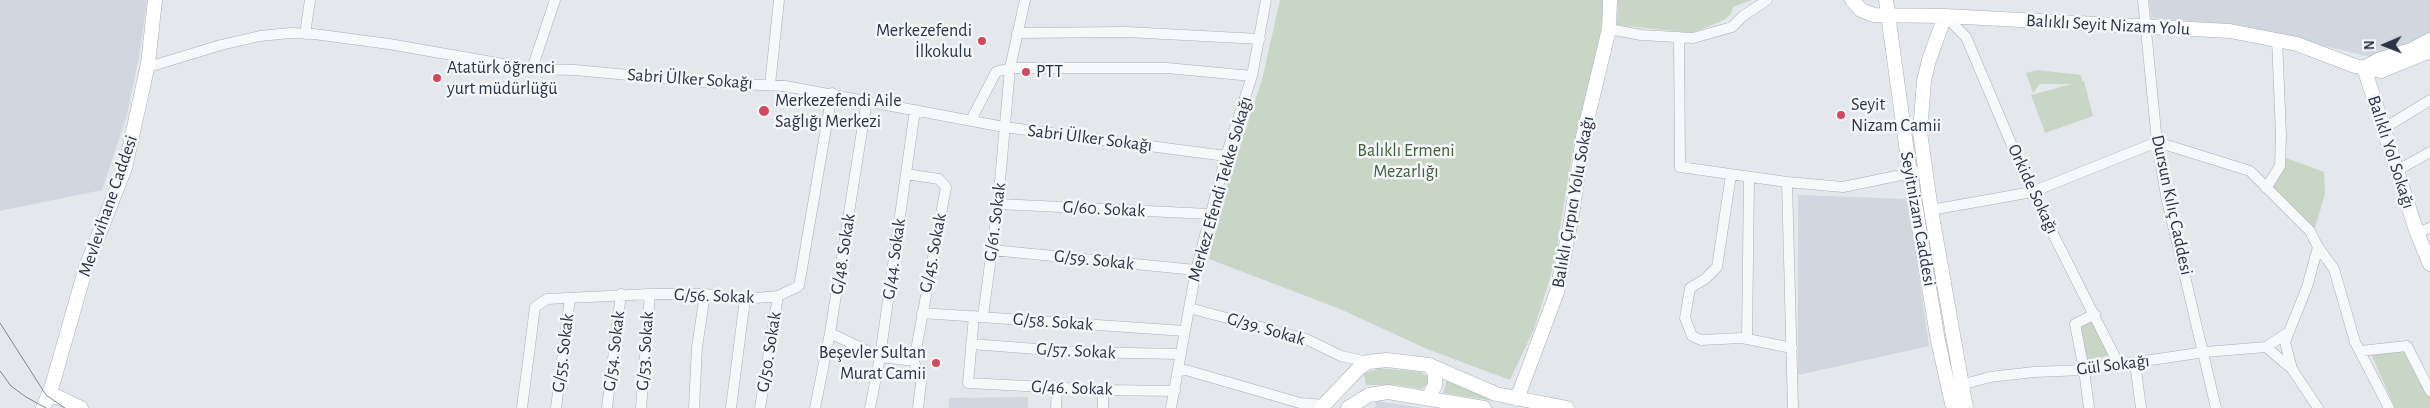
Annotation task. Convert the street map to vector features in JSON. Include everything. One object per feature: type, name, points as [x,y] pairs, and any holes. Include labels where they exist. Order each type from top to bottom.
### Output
[{"type":"street","name":"Mevlevihane Caddesi","points":[[151,64],[156,0]]},
{"type":"street","name":"Mevlevihane Caddesi","points":[[51,403],[118,197],[132,172],[143,104],[164,0]]},
{"type":"street","points":[[305,34],[310,0]]},
{"type":"street","points":[[532,69],[555,0]]},
{"type":"street","points":[[770,84],[779,0]]},
{"type":"street","name":"G/61. Sokak","points":[[978,316],[992,250],[998,204],[1010,68],[1025,0]]},
{"type":"street","name":"Merkez Efendi Tekke Sokağı","points":[[1171,408],[1196,270],[1226,156],[1252,76],[1266,0]]},
{"type":"street","name":"Balıklı Çırpıcı Yolu Sokağı","points":[[1517,398],[1557,292],[1572,215],[1583,137],[1609,29],[1610,0]]},
{"type":"street","points":[[1609,29],[1641,35],[1694,38],[1732,27],[1743,16],[1767,0]]},
{"type":"street","name":"Balıklı Seyit Nizam Yolu","points":[[1852,0],[1861,10],[1874,15],[1945,16],[2230,31],[2297,44],[2364,68],[2381,71],[2430,51]]},
{"type":"street","name":"Seyitnizam Caddesi","points":[[1886,0],[1910,174],[1938,341],[1953,408]]},
{"type":"street","name":"Dursun Kılıç Caddesi","points":[[2143,0],[2157,142],[2166,196],[2216,408]]},
{"type":"street","name":"Seyitnizam Caddesi","points":[[1945,16],[1929,60],[1924,81],[1920,132],[1931,210],[1966,408]]},
{"type":"street","name":"Orkide Sokağı","points":[[1945,16],[1966,37],[2032,192],[2119,365]]},
{"type":"street","points":[[1017,34],[1126,32],[1260,39]]},
{"type":"street","name":"Sabri Ülker Sokağı","points":[[151,64],[260,36],[305,34],[389,44],[532,69],[575,70],[714,83],[770,84],[832,93],[1004,127],[1226,156]]},
{"type":"street","points":[[1679,37],[1680,167],[1749,178],[1843,187],[1925,170]]},
{"type":"street","points":[[2266,188],[2280,166],[2281,135],[2276,39]]},
{"type":"street","points":[[2364,68],[2378,60],[2411,50],[2430,40]]},
{"type":"street","points":[[971,120],[996,72],[1010,68],[1167,68],[1252,76]]},
{"type":"street","name":"Balıklı Yol Sokağı","points":[[2364,68],[2398,170],[2424,230],[2430,264]]},
{"type":"street","name":"G/56. Sokak","points":[[522,408],[535,307],[546,299],[621,294],[705,294],[745,299],[778,296],[799,286],[832,93]]},
{"type":"street","name":"G/48. Sokak","points":[[815,408],[830,333],[868,100]]},
{"type":"street","points":[[2383,129],[2430,100]]},
{"type":"street","name":"G/44. Sokak","points":[[870,408],[880,357],[915,110]]},
{"type":"street","points":[[1931,210],[2032,192],[2157,142],[2250,172],[2310,231],[2318,247],[2334,269],[2355,342],[2389,408]]},
{"type":"street","points":[[2398,170],[2430,152]]},
{"type":"street","name":"G/45. Sokak","points":[[906,174],[938,179],[946,187],[914,361]]},
{"type":"street","points":[[1731,175],[1717,267],[1705,279],[1690,288],[1685,318],[1692,336],[1701,340],[1747,339],[1792,348]]},
{"type":"street","points":[[1747,339],[1749,178]]},
{"type":"street","points":[[1787,182],[1793,408]]},
{"type":"street","name":"G/60. Sokak","points":[[998,204],[1210,214]]},
{"type":"street","points":[[2292,369],[2285,342],[2286,333],[2307,287],[2318,247]]},
{"type":"street","name":"G/59. Sokak","points":[[992,250],[1196,270]]},
{"type":"street","name":"G/54. Sokak","points":[[607,408],[621,294]]},
{"type":"street","name":"G/53. Sokak","points":[[641,408],[650,294]]},
{"type":"street","points":[[694,408],[697,348],[705,294]]},
{"type":"street","name":"G/50. Sokak","points":[[760,408],[778,296]]},
{"type":"street","name":"G/55. Sokak","points":[[556,408],[570,298]]},
{"type":"street","points":[[731,408],[745,299]]},
{"type":"street","name":"G/39. Sokak","points":[[1189,308],[1306,339],[1341,356],[1368,362]]},
{"type":"street","name":"G/58. Sokak","points":[[922,313],[1185,331]]},
{"type":"street","points":[[2089,408],[2075,324],[2095,314]]},
{"type":"street","points":[[971,344],[978,316]]},
{"type":"street","points":[[830,333],[880,357],[914,361],[921,383],[918,408]]},
{"type":"street","points":[[2286,333],[2266,347],[2292,369],[2318,408]]},
{"type":"street","name":"G/57. Sokak","points":[[971,344],[1076,352],[1180,354]]},
{"type":"street","name":"G/46. Sokak","points":[[971,344],[968,383],[1103,390],[1175,391]]},
{"type":"street","points":[[2360,351],[2407,346],[2430,391]]},
{"type":"street","name":"Gül Sokağı","points":[[1961,385],[1990,377],[2034,372],[2084,370],[2204,352],[2266,347]]},
{"type":"street","points":[[1341,356],[1349,367],[1356,387],[1360,392],[1369,395]]},
{"type":"street","points":[[1178,368],[1300,403],[1322,407],[1351,375],[1368,362],[1394,361],[1429,365],[1496,394],[1566,408]]},
{"type":"street","points":[[2134,363],[2141,408]]},
{"type":"street","points":[[1426,398],[1430,395],[1435,385],[1434,373],[1429,365]]},
{"type":"street","points":[[1056,408],[1057,388]]},
{"type":"street","points":[[1103,390],[1103,408]]},
{"type":"street","points":[[1348,408],[1369,395],[1388,392],[1484,408]]},
{"type":"street","points":[[51,403],[81,408]]},
{"type":"shaded area","points":[[0,0],[147,0],[139,58],[126,118],[102,190],[0,211]]},
{"type":"shaded area","points":[[2149,0],[2430,0],[2430,35],[2419,42],[2370,57],[2240,25],[2151,18]]},
{"type":"shaded area","points":[[1798,195],[1908,199],[1929,346],[1798,375]]},
{"type":"shaded area","points":[[1028,397],[1028,408],[949,408],[949,398]]},
{"type":"shaded area","points":[[1376,401],[1424,408],[1375,408]]},
{"type":"green space","name":"Balıklı Ermeni Mezarlığı","points":[[1280,0],[1604,0],[1600,38],[1574,143],[1554,265],[1534,329],[1510,380],[1427,349],[1340,309],[1209,259],[1225,192],[1262,80]]},
{"type":"green space","points":[[1618,0],[1751,0],[1733,7],[1731,14],[1724,20],[1692,33],[1617,25]]},
{"type":"green space","points":[[2038,70],[2081,75],[2093,116],[2045,133],[2031,95],[2072,84],[2040,84],[2033,93],[2026,73]]},
{"type":"green space","points":[[2286,158],[2324,172],[2325,194],[2314,231],[2272,191]]},
{"type":"green space","points":[[2093,320],[2110,355],[2086,361],[2079,327]]},
{"type":"green space","points":[[2406,350],[2430,397],[2430,408],[2395,408],[2371,354]]},
{"type":"green space","points":[[1378,368],[1421,372],[1427,376],[1428,383],[1422,389],[1396,385],[1366,385],[1364,374]]},
{"type":"green space","points":[[1447,379],[1494,401],[1443,393]]},
{"type":"tram line","points":[[0,323],[46,395],[65,408]]},
{"type":"tram line","points":[[0,371],[11,386],[46,408]]},
{"type":"place","name":"Merkezefendi İlkokulu","points":[[982,41]]},
{"type":"place","name":"PTT","points":[[1026,72]]},
{"type":"place","name":"Atatürk öğrenci yurt müdürlüğü","points":[[437,78]]},
{"type":"place","name":"Merkezefendi Aile Sağlığı Merkezi","points":[[764,111]]},
{"type":"place","name":"Seyit Nizam Camii","points":[[1841,115]]},
{"type":"place","name":"Beşevler Sultan Murat Camii","points":[[936,363]]}]
